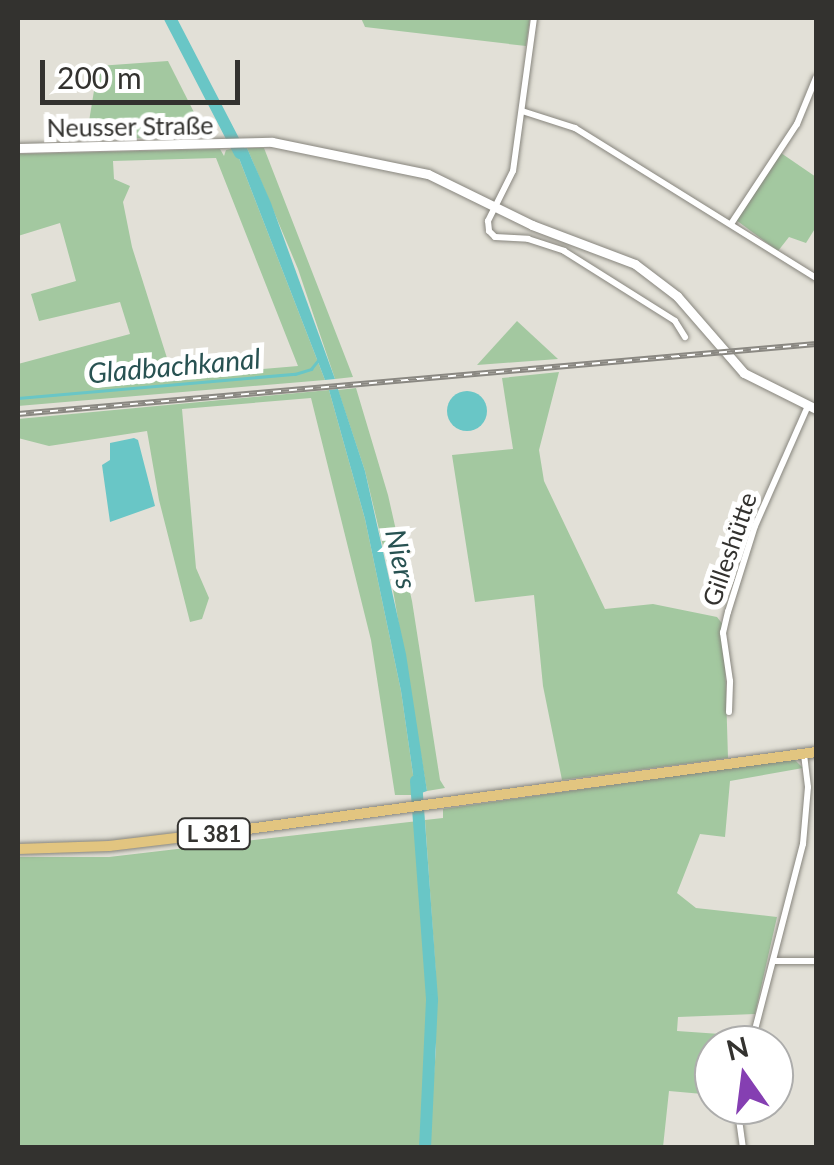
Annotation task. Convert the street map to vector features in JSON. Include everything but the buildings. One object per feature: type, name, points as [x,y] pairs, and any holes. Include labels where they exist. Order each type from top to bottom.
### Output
[{"type":"main road","name":"L 381","points":[[18,849],[108,846],[816,752]]},
{"type":"street","points":[[534,18],[512,178],[487,224],[492,236],[533,240],[564,251],[675,321],[685,336]]},
{"type":"street","points":[[731,224],[797,124],[816,78]]},
{"type":"street","points":[[522,111],[575,128],[816,278]]},
{"type":"street","name":"Neusser Straße","points":[[18,148],[289,144],[420,172],[617,255],[650,273],[677,296],[738,368],[765,387],[812,407]]},
{"type":"street","name":"Gilleshütte","points":[[728,712],[730,674],[723,634],[728,612],[755,526],[812,407]]},
{"type":"street","points":[[756,1025],[804,840],[808,784],[804,754]]},
{"type":"street","points":[[773,961],[816,961]]},
{"type":"green space","points":[[361,18],[530,18],[526,46],[365,27]]},
{"type":"green space","points":[[168,61],[206,136],[86,140],[98,66]]},
{"type":"green space","points":[[235,148],[325,380],[18,406],[18,364],[130,334],[120,302],[39,321],[31,294],[76,281],[60,223],[18,236],[18,154],[220,149],[224,156],[226,150]],"holes":[[[216,158],[298,366],[173,377],[132,247],[123,202],[130,186],[114,179],[113,161]]]},
{"type":"green space","points":[[247,148],[264,148],[353,377],[335,379],[298,269]]},
{"type":"green space","points":[[781,153],[816,177],[816,227],[806,243],[789,237],[778,251],[736,220]]},
{"type":"green space","points":[[517,321],[558,359],[477,365]]},
{"type":"green space","points":[[559,372],[539,450],[544,481],[605,609],[653,604],[717,617],[724,626],[728,758],[562,780],[543,686],[534,595],[475,602],[452,455],[513,449],[502,378]]},
{"type":"green space","points":[[356,388],[388,495],[412,601],[440,780],[445,788],[427,791],[392,584],[365,471],[338,390]]},
{"type":"green space","points":[[329,390],[365,519],[401,691],[416,795],[395,795],[371,640],[311,398],[182,409],[196,568],[209,598],[202,619],[190,622],[159,500],[147,431],[49,446],[18,438],[18,419]]},
{"type":"green space","points":[[794,759],[803,768],[730,781],[725,837],[700,834],[677,893],[696,908],[777,917],[755,1014],[678,1017],[677,1031],[694,1032],[694,1093],[669,1091],[663,1147],[428,1147],[436,1049],[436,976],[425,820],[443,818],[443,809]]},
{"type":"green space","points":[[418,821],[429,1047],[421,1147],[18,1147],[18,857],[109,857]]},
{"type":"water","points":[[235,148],[247,148],[271,203],[335,379],[325,380]]},
{"type":"water","points":[[338,389],[365,471],[406,654],[427,791],[416,795],[401,691],[365,519],[329,390]]},
{"type":"water","points":[[467,391],[481,397],[487,411],[481,425],[467,431],[453,425],[447,411],[453,397]]},
{"type":"water","points":[[138,440],[155,506],[110,522],[102,465],[110,460],[110,443]]},
{"type":"waterway","name":"Niers","points":[[170,18],[240,153]]},
{"type":"waterway","name":"Gladbachkanal","points":[[18,398],[295,374],[311,369],[319,359]]},
{"type":"waterway","name":"Niers","points":[[416,781],[432,1000],[425,1148]]},
{"type":"railway","points":[[18,414],[816,344]]}]
